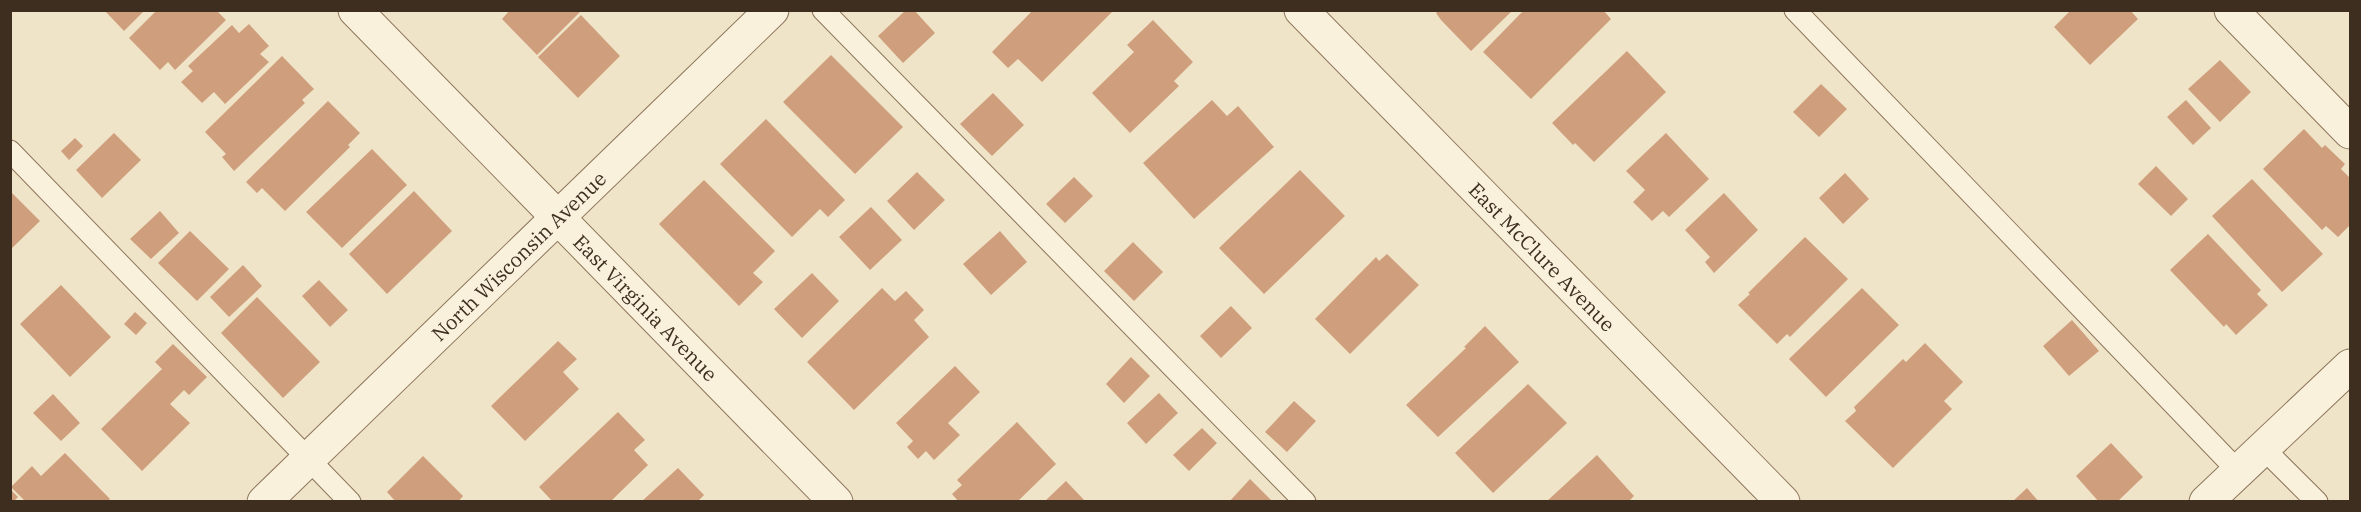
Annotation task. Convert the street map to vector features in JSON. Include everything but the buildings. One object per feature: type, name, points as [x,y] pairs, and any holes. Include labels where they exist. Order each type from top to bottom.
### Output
[{"type":"street","name":"East Virginia Avenue","points":[[355,10],[836,501]]},
{"type":"street","name":"North Wisconsin Avenue","points":[[264,501],[559,219],[772,10]]},
{"type":"street","name":"East McClure Avenue","points":[[1301,10],[1783,501]]},
{"type":"street","points":[[2231,10],[2350,132]]},
{"type":"street","points":[[2206,501],[2350,366]]},
{"type":"lane","points":[[823,10],[1305,501]]},
{"type":"lane","points":[[1795,10],[2237,470]]},
{"type":"lane","points":[[10,151],[350,501]]},
{"type":"lane","points":[[2262,447],[2317,501]]}]
